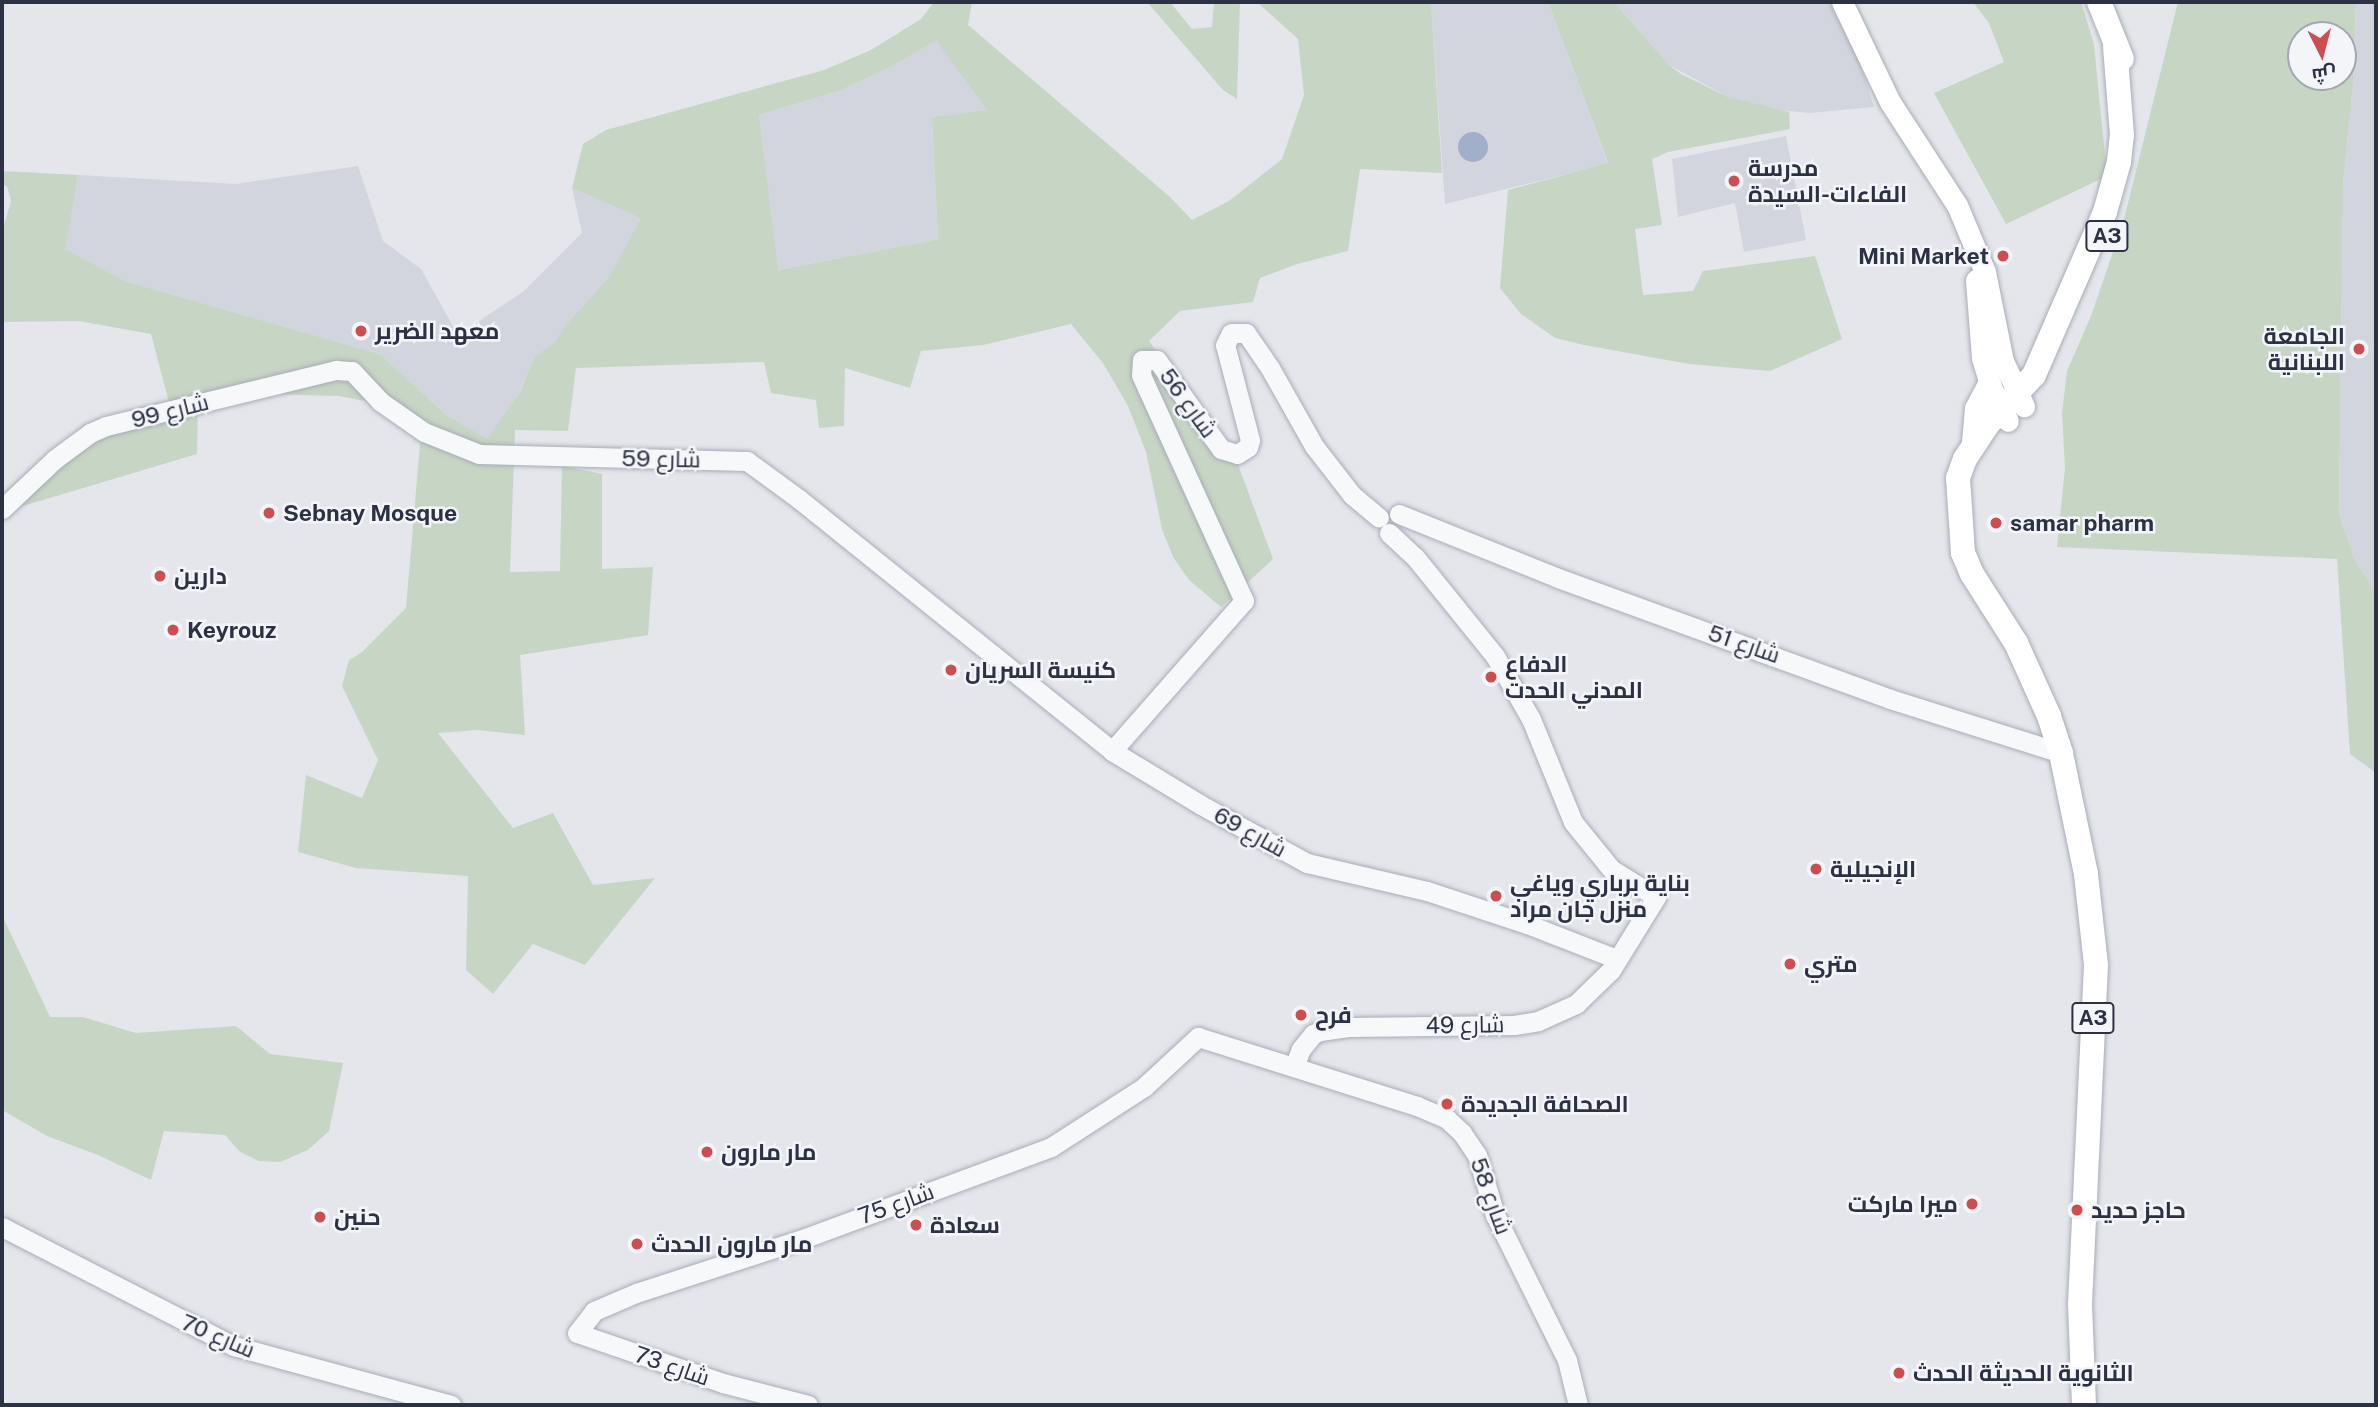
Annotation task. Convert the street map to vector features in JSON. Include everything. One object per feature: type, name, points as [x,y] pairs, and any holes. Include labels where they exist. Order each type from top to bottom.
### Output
[{"type":"highway","name":"A3","points":[[1961,491],[1972,481],[1990,445],[2044,355],[2114,183],[2122,135],[2115,47],[2099,2]]},
{"type":"highway","points":[[1974,444],[1977,409],[1990,386]]},
{"type":"highway","name":"A3","points":[[2013,408],[1974,444],[1958,478],[1961,491],[1959,531],[1963,553],[1972,574],[2016,643],[2039,693],[2061,753],[2086,874],[2096,965],[2080,1304],[2084,1405]]},
{"type":"main road","points":[[1842,2],[1890,102],[1956,205],[1972,239],[1994,309],[2013,408]]},
{"type":"main road","points":[[1972,239],[1982,358],[1990,386],[2013,408]]},
{"type":"street","name":"شارع 56","points":[[1112,751],[1244,601],[1141,375],[1142,360],[1157,360],[1221,449],[1237,454],[1248,447],[1250,440],[1225,345],[1231,333],[1246,333],[1270,368],[1314,446],[1347,488],[1392,520]]},
{"type":"street","name":"شارع 99","points":[[2,509],[76,441],[106,426],[337,370],[352,371],[363,380]]},
{"type":"street","name":"شارع 59","points":[[363,380],[381,402],[424,432],[479,454],[747,461],[916,592],[932,608]]},
{"type":"street","name":"شارع 51","points":[[1392,520],[1430,528],[1558,578],[1890,699],[2061,753]]},
{"type":"street","points":[[1392,520],[1415,557],[1495,656],[1531,719],[1573,822],[1592,849],[1647,899],[1620,952]]},
{"type":"street","name":"شارع 69","points":[[932,608],[1112,751],[1307,863],[1427,891],[1620,952]]},
{"type":"street","name":"شارع 49","points":[[1294,1067],[1301,1049],[1313,1034],[1320,1031],[1394,1026],[1491,1027],[1538,1021],[1559,1014],[1585,997],[1611,970],[1620,952]]},
{"type":"street","name":"شارع 58","points":[[1198,1037],[1433,1112],[1447,1119],[1471,1143],[1495,1215],[1567,1360],[1578,1405]]},
{"type":"street","name":"شارع 75","points":[[577,1333],[594,1311],[636,1293],[805,1238],[1051,1147],[1144,1087],[1198,1037]]},
{"type":"street","name":"شارع 70","points":[[2,1227],[234,1346],[451,1405]]},
{"type":"street","name":"شارع 73","points":[[577,1333],[723,1383],[808,1405]]},
{"type":"shaded area","points":[[1431,2],[1548,2],[1608,164],[1445,204]]},
{"type":"shaded area","points":[[1614,2],[1841,2],[1874,107],[1810,113],[1768,109],[1728,97],[1669,65]]},
{"type":"shaded area","name":"الجامعة اللبنانية","points":[[2356,2],[2376,2],[2376,593],[2355,560],[2339,514],[2343,184],[2352,91],[2357,91]]},
{"type":"shaded area","points":[[936,39],[988,110],[932,117],[938,239],[777,270],[759,115],[839,91],[889,68]]},
{"type":"shaded area","name":"مدرسة الفاءات-السيدة","points":[[1786,136],[1806,240],[1744,252],[1735,203],[1678,217],[1672,159]]},
{"type":"shaded area","points":[[358,166],[383,241],[421,269],[458,335],[524,291],[582,233],[572,188],[642,218],[609,277],[563,328],[556,341],[534,357],[521,391],[487,440],[445,414],[380,354],[125,281],[64,249],[78,175],[236,184]]},
{"type":"green space","points":[[934,2],[972,2],[968,25],[1170,197],[1192,220],[1229,201],[1282,159],[1304,95],[1298,39],[1257,2],[1431,2],[1442,173],[1360,169],[1348,251],[1297,264],[1260,278],[1253,302],[1180,311],[1149,341],[1236,459],[1273,559],[1221,607],[1189,580],[1173,557],[1162,529],[1146,452],[1128,406],[1103,363],[1071,324],[983,345],[921,351],[910,388],[845,368],[844,426],[819,428],[816,400],[771,393],[764,362],[576,368],[568,431],[515,430],[510,572],[560,571],[562,466],[602,474],[602,569],[653,567],[648,635],[520,655],[525,735],[478,730],[438,733],[513,828],[553,813],[593,885],[655,878],[585,965],[533,944],[493,994],[466,970],[468,876],[356,868],[298,852],[306,775],[362,798],[378,760],[342,686],[349,660],[361,653],[406,608],[421,432],[388,405],[338,396],[260,394],[198,403],[197,454],[6,511],[102,424],[171,410],[151,334],[79,321],[2,322],[2,232],[11,201],[7,186],[2,185],[2,171],[78,175],[65,249],[125,281],[380,354],[445,414],[487,439],[521,391],[534,357],[556,341],[563,328],[609,277],[641,218],[572,188],[583,144],[606,130],[824,70],[871,50],[921,19]],"holes":[[[936,40],[987,110],[932,117],[938,239],[778,270],[759,115],[839,91],[889,68]]]},
{"type":"green space","points":[[1147,2],[1170,2],[1192,29],[1212,27],[1214,2],[1240,2],[1237,99],[1223,90]]},
{"type":"green space","points":[[1548,2],[1614,2],[1669,65],[1681,74],[1728,97],[1789,112],[1790,129],[1668,152],[1652,159],[1662,225],[1635,229],[1643,295],[1693,291],[1703,271],[1815,256],[1842,339],[1770,371],[1689,364],[1584,345],[1555,338],[1521,314],[1500,288],[1508,190],[1608,163]]},
{"type":"green space","points":[[1973,2],[2081,2],[2094,44],[2107,176],[2006,224],[1934,93],[2004,62],[1989,23]]},
{"type":"green space","points":[[2178,2],[2356,2],[2355,21],[2287,21],[2287,91],[2352,91],[2343,184],[2339,514],[2355,560],[2376,593],[2376,773],[2350,754],[2337,559],[2057,547],[2065,468],[2062,413],[2067,371],[2091,316],[2123,223]]},
{"type":"green space","points":[[2,915],[50,1017],[83,1017],[136,1033],[236,1026],[270,1054],[343,1063],[329,1131],[308,1150],[280,1162],[259,1161],[240,1152],[225,1135],[164,1131],[151,1180],[98,1155],[47,1136],[4,1111]]},
{"type":"water","points":[[1473,132],[1479,133],[1487,141],[1487,153],[1479,161],[1473,162],[1467,161],[1459,153],[1458,147],[1459,141],[1467,133]]},
{"type":"place","name":"مدرسة الفاءات-السيدة","points":[[1734,181]]},
{"type":"place","name":"Mini Market","points":[[2003,256]]},
{"type":"place","name":"معهد الضرير","points":[[361,331]]},
{"type":"place","name":"الجامعة اللبنانية","points":[[2359,349]]},
{"type":"place","name":"Sebnay Mosque","points":[[269,513]]},
{"type":"place","name":"samar pharm","points":[[1996,523]]},
{"type":"place","name":"دارين","points":[[160,576]]},
{"type":"place","name":"Keyrouz","points":[[173,630]]},
{"type":"place","name":"كنيسة السريان","points":[[951,670]]},
{"type":"place","name":"الدفاع المدني الحدت","points":[[1491,677]]},
{"type":"place","name":"الإنجيلية","points":[[1816,869]]},
{"type":"place","name":"بناية برباري وياغي منزل جان مراد","points":[[1496,896]]},
{"type":"place","name":"متري","points":[[1790,964]]},
{"type":"place","name":"فرح","points":[[1301,1015]]},
{"type":"place","name":"الصحافة الجديدة","points":[[1447,1104]]},
{"type":"place","name":"مار مارون","points":[[707,1152]]},
{"type":"place","name":"ميرا ماركت","points":[[1972,1204]]},
{"type":"place","name":"حاجز حديد","points":[[2077,1210]]},
{"type":"place","name":"حنين","points":[[320,1217]]},
{"type":"place","name":"سعادة","points":[[916,1225]]},
{"type":"place","name":"مار مارون الحدث","points":[[637,1244]]},
{"type":"place","name":"الثانوية الحديثة الحدث","points":[[1899,1373]]}]
